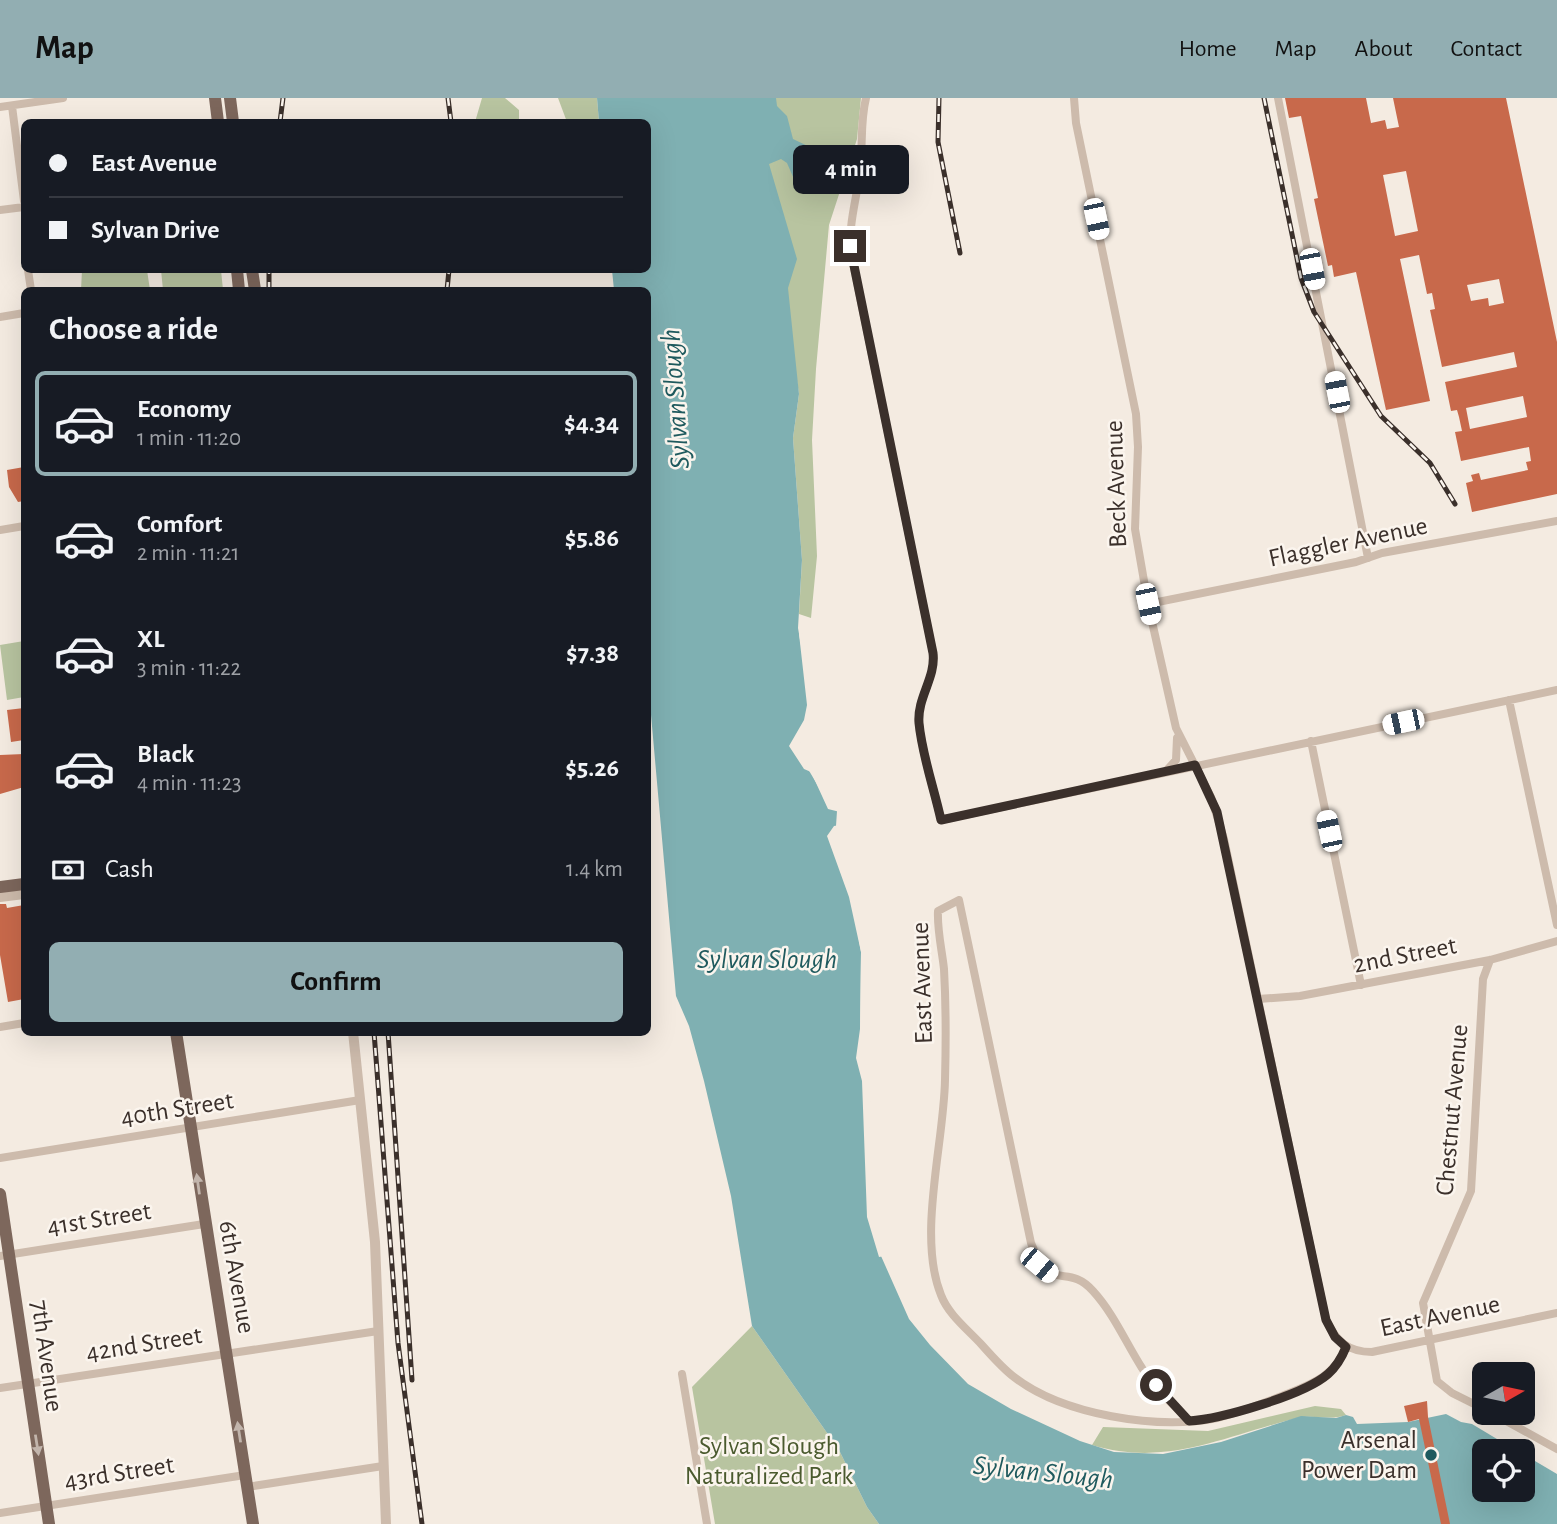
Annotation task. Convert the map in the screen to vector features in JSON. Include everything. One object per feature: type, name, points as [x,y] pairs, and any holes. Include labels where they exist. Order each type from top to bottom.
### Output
[{"type":"main road","points":[[215,98],[218,119]]},
{"type":"main road","points":[[230,98],[233,119]]},
{"type":"main road","points":[[0,887],[21,884]]},
{"type":"main road","name":"6th Avenue","points":[[175,1036],[253,1524]]},
{"type":"main road","name":"7th Avenue","points":[[0,1194],[5,1256],[49,1524]]},
{"type":"street","points":[[0,107],[63,98]]},
{"type":"street","points":[[866,98],[861,117],[860,171],[850,223],[851,253],[933,653],[935,668],[920,703],[919,722],[941,820],[1557,690]]},
{"type":"street","name":"Beck Avenue","points":[[1074,98],[1076,123],[1136,414],[1138,447],[1135,529],[1148,604],[1175,725],[1219,819],[1326,1320],[1335,1337],[1346,1347]]},
{"type":"street","points":[[1278,98],[1368,558]]},
{"type":"street","points":[[12,106],[21,177]]},
{"type":"street","points":[[0,210],[21,207]]},
{"type":"street","points":[[0,317],[21,314]]},
{"type":"street","name":"Flaggler Avenue","points":[[1148,604],[1382,553],[1557,521]]},
{"type":"street","points":[[0,530],[21,526]]},
{"type":"street","points":[[1510,699],[1557,925]]},
{"type":"street","points":[[1165,771],[1174,764],[1178,754],[1175,725]]},
{"type":"street","points":[[1311,741],[1361,985]]},
{"type":"street","points":[[0,897],[21,894]]},
{"type":"street","name":"East Avenue","points":[[1189,1421],[1144,1371],[1095,1293],[1074,1278],[1053,1277],[1039,1265],[1031,1243],[959,900],[943,907],[938,911],[937,921],[944,972],[945,1103],[932,1237],[934,1269],[942,1298],[1014,1377],[1034,1390],[1093,1412],[1154,1421],[1189,1421],[1219,1418],[1313,1383],[1333,1370],[1346,1347],[1372,1352],[1557,1313]]},
{"type":"street","name":"2nd Street","points":[[1258,999],[1300,996],[1490,961],[1557,942]]},
{"type":"street","name":"Chestnut Avenue","points":[[1472,1403],[1452,1393],[1437,1381],[1423,1319],[1425,1295],[1471,1191],[1483,979],[1490,961]]},
{"type":"street","points":[[0,1027],[21,1024]]},
{"type":"street","points":[[353,1036],[372,1200],[386,1524]]},
{"type":"street","name":"40th Street","points":[[0,1158],[360,1100]]},
{"type":"street","name":"41st Street","points":[[5,1256],[204,1224]]},
{"type":"street","name":"42nd Street","points":[[0,1388],[378,1331]]},
{"type":"street","points":[[682,1374],[707,1524]]},
{"type":"street","points":[[1514,1425],[1557,1449]]},
{"type":"street","name":"43rd Street","points":[[0,1513],[383,1466]]},
{"type":"green space","points":[[482,98],[505,98],[519,110],[519,119],[476,119]]},
{"type":"green space","points":[[558,98],[597,98],[599,119],[566,119]]},
{"type":"green space","points":[[754,98],[861,98],[857,139],[829,225],[812,440],[817,556],[811,618],[799,614],[802,560],[793,438],[799,394]]},
{"type":"green space","points":[[82,273],[147,273],[150,287],[81,287]]},
{"type":"green space","points":[[161,273],[221,273],[223,287],[163,287]]},
{"type":"green space","points":[[21,642],[21,698],[7,700],[0,645]]},
{"type":"green space","name":"Sylvan Slough Naturalized Park","points":[[752,1326],[839,1450],[867,1507],[879,1524],[715,1524],[692,1387]]},
{"type":"green space","points":[[1315,1406],[1341,1409],[1346,1415],[1298,1418],[1172,1451],[1146,1453],[1092,1445],[1103,1427],[1208,1431]]},
{"type":"water","name":"Sylvan Slough","points":[[597,98],[776,98],[777,106],[787,116],[793,139],[814,149],[820,187],[797,186],[787,163],[781,159],[769,164],[797,259],[788,288],[799,394],[793,438],[802,560],[798,628],[808,687],[809,715],[795,747],[824,796],[837,811],[836,826],[831,837],[852,900],[861,952],[860,1057],[867,1096],[871,1195],[881,1256],[909,1319],[968,1384],[1011,1409],[1080,1441],[1114,1452],[1163,1454],[1221,1442],[1301,1416],[1336,1418],[1346,1415],[1353,1417],[1357,1424],[1408,1422],[1446,1414],[1472,1424],[1497,1439],[1472,1439],[1472,1502],[1535,1502],[1535,1461],[1557,1474],[1557,1524],[879,1524],[867,1507],[839,1450],[752,1326],[731,1196],[689,1026],[676,996],[651,715],[651,287],[614,287],[612,273],[651,273],[651,119],[599,119]]},
{"type":"pier","points":[[802,633],[812,686],[812,715],[798,748],[840,812],[828,809],[811,772],[804,769],[789,746],[804,720],[807,705],[799,634]]},
{"type":"pier","points":[[840,825],[834,837],[855,899],[864,951],[864,1057],[871,1095],[869,1134],[875,1212],[885,1256],[879,1257],[867,1217],[862,1081],[856,1058],[860,1029],[861,952],[849,897],[827,836],[834,826]]},
{"type":"building","points":[[1285,98],[1366,98],[1371,123],[1385,120],[1387,129],[1399,127],[1393,98],[1506,98],[1557,342],[1557,494],[1472,512],[1466,483],[1473,481],[1471,475],[1479,473],[1481,480],[1528,470],[1526,462],[1531,461],[1529,447],[1461,461],[1455,432],[1462,431],[1457,410],[1451,411],[1445,382],[1517,367],[1514,352],[1442,367],[1430,310],[1435,309],[1432,293],[1427,294],[1419,255],[1400,259],[1430,401],[1386,410],[1356,272],[1334,277],[1332,265],[1328,266],[1314,199],[1318,198],[1301,116],[1289,118]],"holes":[[[1406,171],[1418,231],[1395,236],[1383,175]],[[1499,279],[1504,303],[1489,306],[1488,298],[1471,301],[1467,285]],[[1523,396],[1527,417],[1470,429],[1466,408]]]},
{"type":"building","points":[[21,468],[21,502],[18,502],[9,487],[7,470]]},
{"type":"building","points":[[21,708],[21,740],[11,742],[7,710]]},
{"type":"building","points":[[21,754],[21,788],[0,794],[0,755]]},
{"type":"building","points":[[0,904],[6,904],[7,908],[21,906],[21,1000],[8,1002],[0,955]]},
{"type":"building","name":"Arsenal Power Dam","points":[[1427,1401],[1450,1524],[1441,1524],[1419,1419],[1408,1422],[1404,1406]]},
{"type":"railway","points":[[280,119],[283,98]]},
{"type":"railway","points":[[448,98],[451,119]]},
{"type":"railway","points":[[939,98],[938,142],[960,253]]},
{"type":"railway","points":[[1264,98],[1301,278],[1314,312],[1381,416],[1430,463],[1455,504]]},
{"type":"railway","points":[[269,273],[269,287]]},
{"type":"railway","points":[[447,287],[449,273]]},
{"type":"railway","points":[[374,1036],[398,1343],[422,1524]]},
{"type":"railway","points":[[388,1036],[412,1380]]},
{"type":"place","name":"Arsenal Power Dam","points":[[1431,1455]]},
{"type":"route","points":[[850,246],[933,653],[935,668],[920,703],[919,722],[941,820],[1195,765],[1217,812],[1326,1320],[1331,1332],[1346,1347],[1333,1370],[1313,1383],[1219,1418],[1189,1421],[1156,1385]]}]
